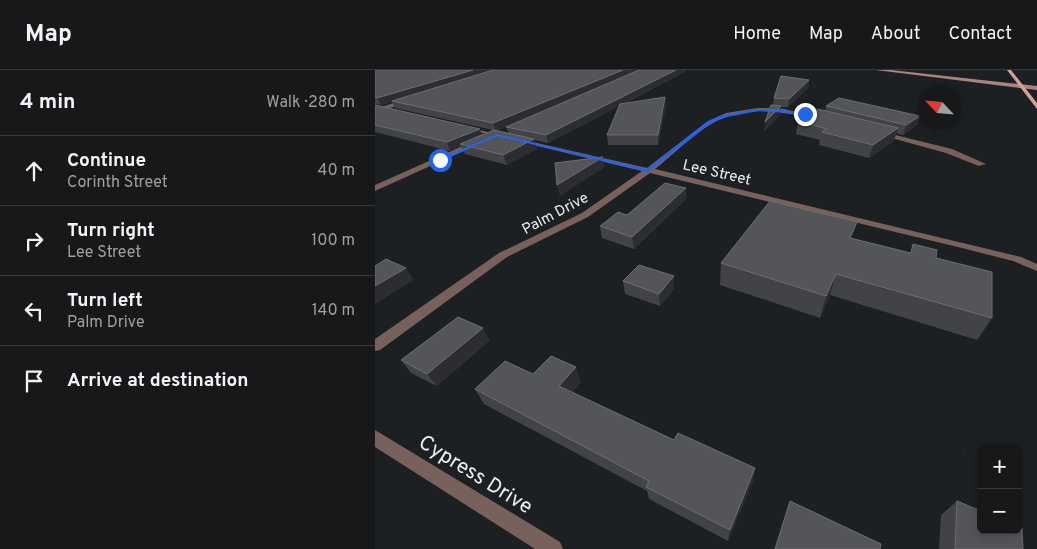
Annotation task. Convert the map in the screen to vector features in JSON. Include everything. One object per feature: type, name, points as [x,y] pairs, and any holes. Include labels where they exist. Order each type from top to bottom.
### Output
[{"type":"main road","points":[[1009,70],[1037,107]]},
{"type":"street","points":[[878,70],[1037,88]]},
{"type":"street","points":[[378,109],[412,100]]},
{"type":"street","points":[[378,109],[402,113]]},
{"type":"street","name":"Palm Drive","points":[[375,346],[503,256],[585,215],[648,170],[710,122],[726,116],[758,110],[780,110],[834,121]]},
{"type":"street","name":"Lee Street","points":[[459,126],[965,244],[1017,259],[1037,268]]},
{"type":"street","points":[[375,188],[505,131]]},
{"type":"street","points":[[872,131],[949,151],[982,164]]},
{"type":"street","name":"Cypress Drive","points":[[375,438],[553,549]]},
{"type":"building","points":[[375,70],[473,70],[377,98],[375,97]]},
{"type":"building","points":[[493,70],[623,70],[493,123],[392,101]]},
{"type":"building","points":[[639,70],[676,70],[546,135],[506,127]]},
{"type":"building","points":[[781,76],[809,80],[789,99],[774,98]]},
{"type":"building","points":[[665,97],[658,135],[607,135],[620,104]]},
{"type":"building","points":[[839,98],[917,115],[917,118],[906,125],[826,106]]},
{"type":"building","points":[[375,105],[480,129],[447,142],[375,125]]},
{"type":"building","points":[[771,105],[781,106],[765,122]]},
{"type":"building","points":[[818,109],[898,128],[873,145],[822,132],[827,129],[798,121]]},
{"type":"building","points":[[494,130],[534,139],[503,155],[460,144]]},
{"type":"building","points":[[603,157],[557,185],[555,163]]},
{"type":"building","points":[[665,183],[686,188],[632,237],[600,226],[618,212],[627,215]]},
{"type":"building","points":[[770,201],[857,222],[850,238],[911,253],[913,244],[937,250],[936,258],[992,272],[992,318],[836,274],[826,296],[721,263]]},
{"type":"building","points":[[386,259],[406,268],[375,286],[375,266]]},
{"type":"building","points":[[639,265],[674,276],[659,294],[623,281]]},
{"type":"building","points":[[458,317],[483,328],[427,374],[401,360]]},
{"type":"building","points":[[551,356],[576,367],[559,386],[674,440],[678,433],[755,468],[730,530],[646,487],[649,481],[475,389],[505,361],[533,374]]},
{"type":"building","points":[[790,501],[881,544],[880,549],[775,549]]},
{"type":"building","points":[[957,501],[977,509],[977,534],[1022,534],[1022,528],[1023,549],[955,549]]},
{"type":"route","points":[[440,160],[497,135],[648,170],[710,122],[726,116],[758,110],[780,110],[805,114]]}]
